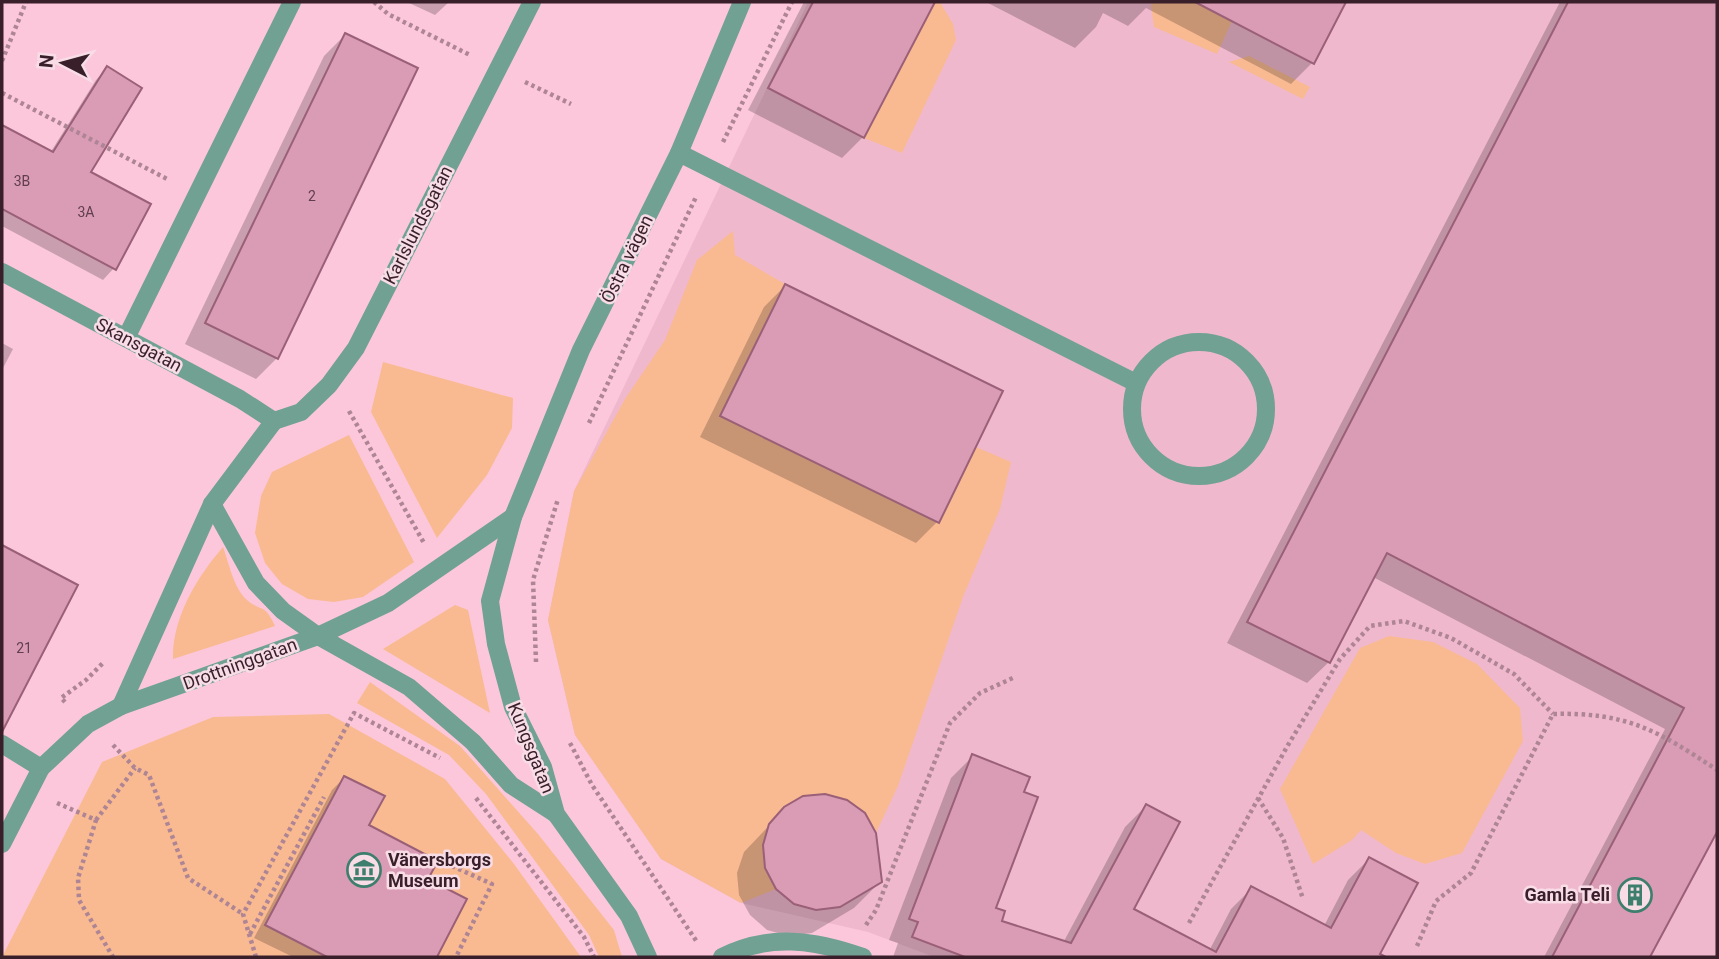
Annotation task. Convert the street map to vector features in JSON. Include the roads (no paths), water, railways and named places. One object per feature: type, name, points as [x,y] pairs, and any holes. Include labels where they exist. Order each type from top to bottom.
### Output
[{"type":"street","points":[[126,338],[292,2]]},
{"type":"street","name":"Karlslundsgatan","points":[[274,421],[300,412],[329,385],[356,348],[532,2]]},
{"type":"street","name":"Östra vägen","points":[[513,517],[582,350],[679,153],[741,2]]},
{"type":"street","points":[[679,153],[1136,383]]},
{"type":"street","name":"Skansgatan","points":[[2,272],[274,421]]},
{"type":"street","points":[[1203,341],[1224,346],[1242,357],[1256,373],[1265,392],[1266,414],[1262,434],[1251,452],[1235,466],[1216,474],[1194,477],[1173,472],[1155,461],[1142,445],[1133,425],[1131,404],[1136,383],[1147,365],[1163,351],[1182,343],[1203,341]]},
{"type":"street","points":[[121,706],[212,504],[274,421]]},
{"type":"street","points":[[212,504],[256,583],[283,611],[318,636],[409,687],[474,742],[511,785],[556,814]]},
{"type":"street","name":"Drottninggatan","points":[[2,844],[41,768],[88,724],[121,706],[318,636],[388,603],[513,517]]},
{"type":"street","name":"Kungsgatan","points":[[513,517],[491,601],[496,644],[513,707],[543,767],[556,814],[629,916],[648,957]]},
{"type":"street","points":[[2,744],[41,768]]},
{"type":"street","points":[[722,957],[745,946],[789,940],[857,955]]},
{"type":"place","name":"Vänersborgs Museum","points":[[364,870]]},
{"type":"place","name":"Gamla Teli","points":[[1635,895]]}]
